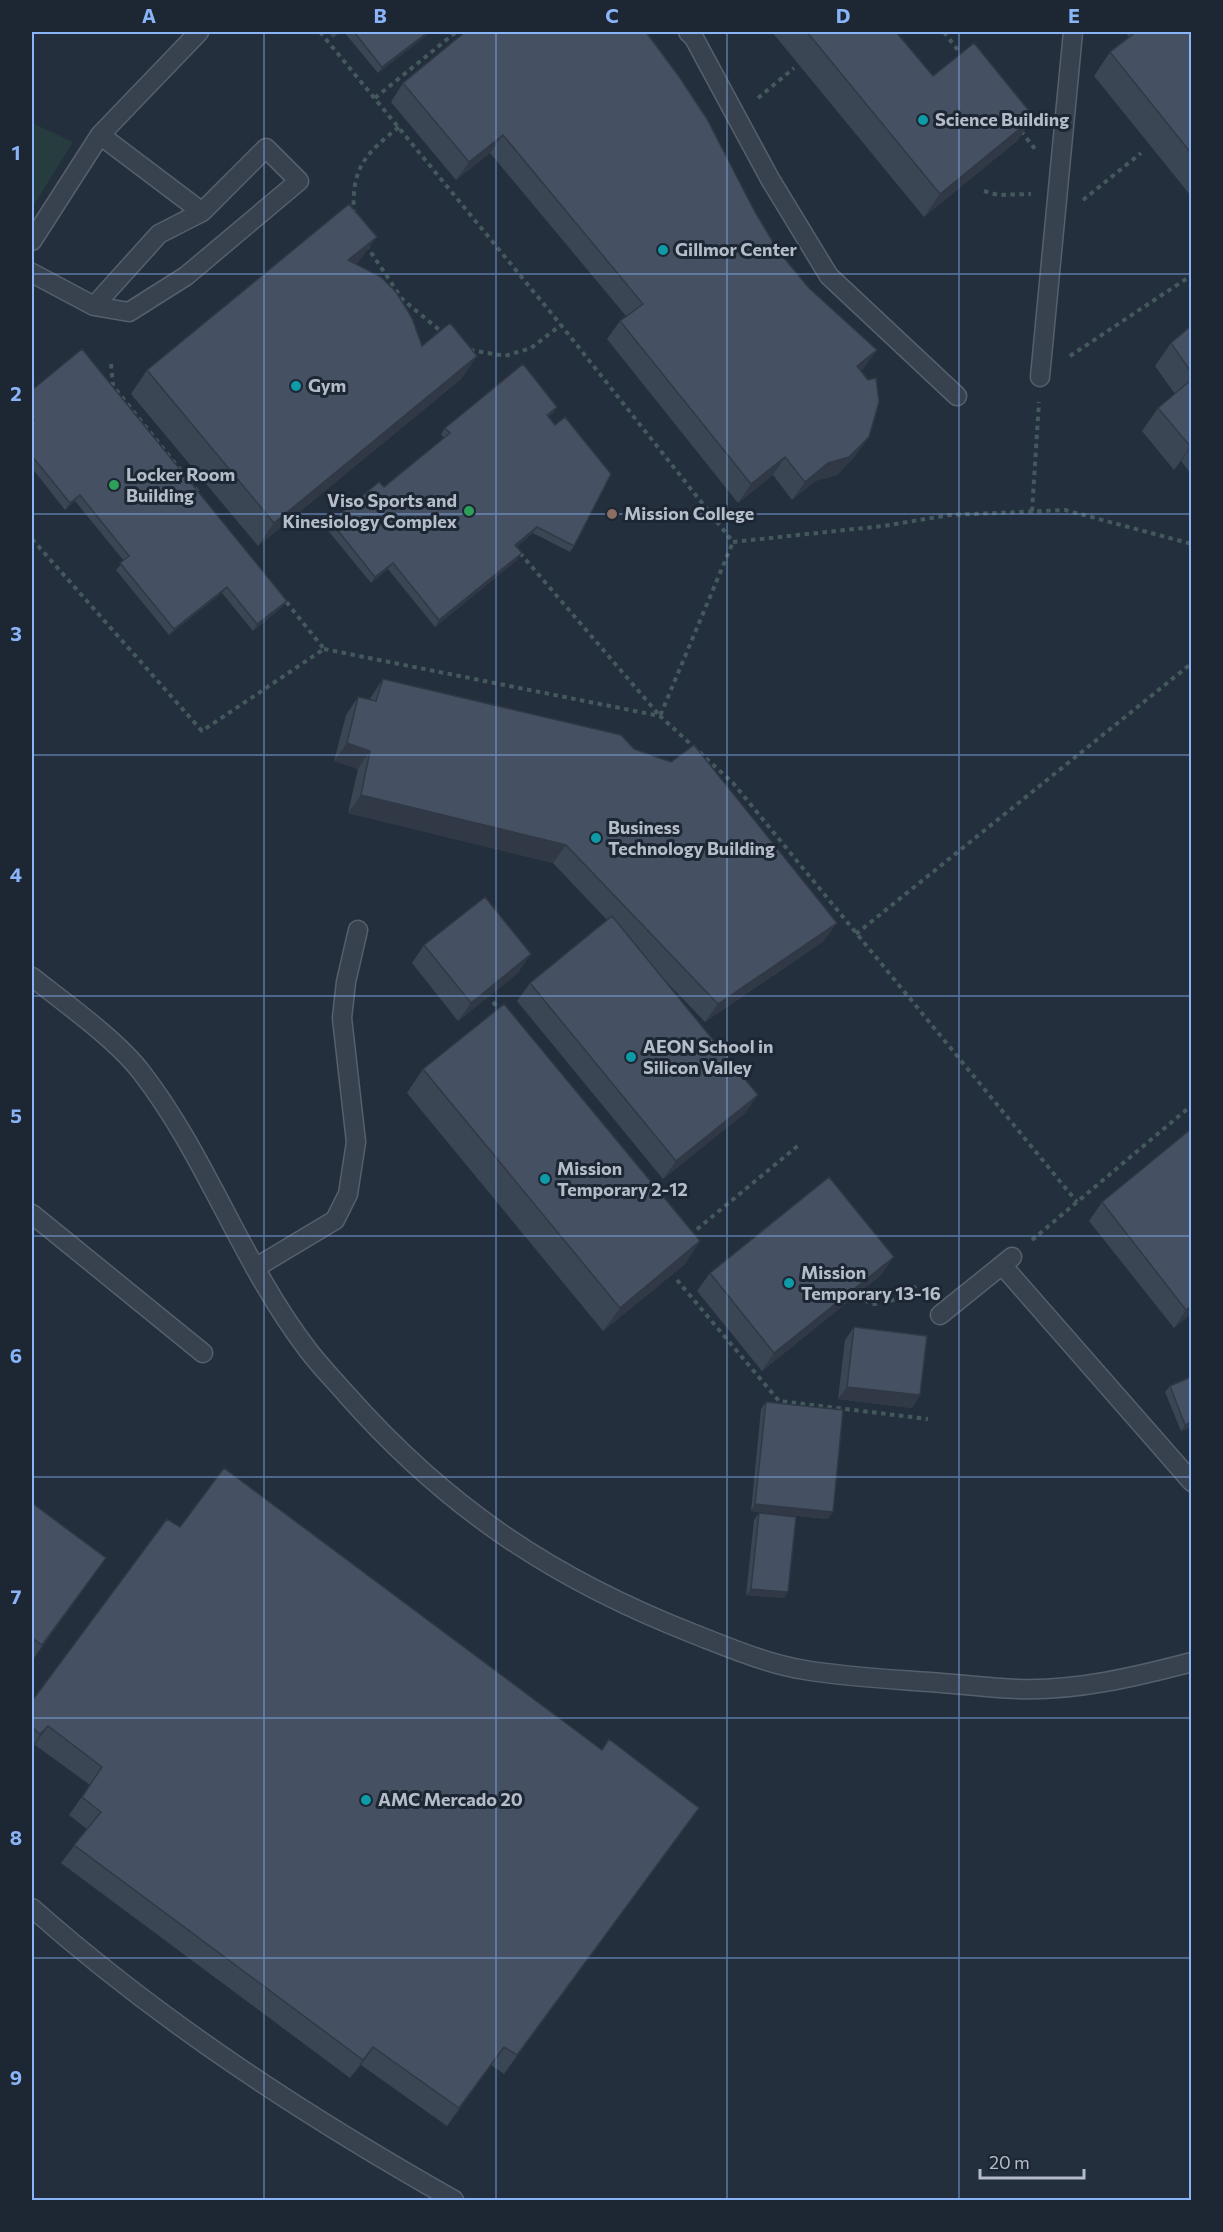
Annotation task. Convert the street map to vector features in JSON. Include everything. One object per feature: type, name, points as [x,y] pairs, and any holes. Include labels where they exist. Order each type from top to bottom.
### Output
[{"type":"lane","points":[[32,240],[100,135],[199,32]]},
{"type":"lane","points":[[1040,376],[1073,32]]},
{"type":"lane","points":[[695,34],[736,116],[829,276],[957,396]]},
{"type":"lane","points":[[100,135],[202,212]]},
{"type":"lane","points":[[32,273],[94,306],[129,312],[186,276],[299,181],[266,148],[202,212],[159,234],[94,306]]},
{"type":"lane","points":[[255,1268],[335,1220],[348,1194],[356,1142],[342,1018],[346,982],[358,930]]},
{"type":"lane","points":[[32,977],[88,1022],[140,1070],[189,1143],[255,1268],[308,1350],[372,1423],[434,1484],[498,1533],[544,1564],[605,1596],[661,1621],[738,1651],[804,1670],[1021,1689],[1099,1683],[1191,1662]]},
{"type":"lane","points":[[32,1214],[203,1353]]},
{"type":"lane","points":[[940,1315],[1007,1261],[1191,1482]]},
{"type":"lane","points":[[1173,1462],[1191,1455]]},
{"type":"lane","points":[[32,1908],[118,1979],[213,2051],[292,2105],[454,2200]]},
{"type":"path","points":[[320,32],[561,325],[733,542]]},
{"type":"path","points":[[375,98],[456,32]]},
{"type":"path","points":[[944,32],[965,59]]},
{"type":"path","points":[[736,116],[794,68]]},
{"type":"path","points":[[1015,123],[1059,178]]},
{"type":"path","points":[[355,224],[353,195],[358,166],[374,147],[399,127]]},
{"type":"path","points":[[1054,223],[1141,153]]},
{"type":"path","points":[[984,191],[998,195],[1030,194]]},
{"type":"path","points":[[365,244],[402,299],[451,338]]},
{"type":"path","points":[[1032,511],[1040,376],[1191,275]]},
{"type":"path","points":[[466,347],[474,352],[505,356],[531,348],[561,325]]},
{"type":"path","points":[[111,364],[113,386],[200,495]]},
{"type":"path","points":[[733,542],[883,526],[950,515],[1065,510],[1191,544]]},
{"type":"path","points":[[32,539],[202,731],[324,650]]},
{"type":"path","points":[[660,716],[733,542]]},
{"type":"path","points":[[520,553],[660,716],[733,783],[1077,1202]]},
{"type":"path","points":[[280,595],[324,650],[660,716]]},
{"type":"path","points":[[856,934],[1191,663]]},
{"type":"path","points":[[493,1002],[508,1020]]},
{"type":"path","points":[[1007,1261],[1191,1105]]},
{"type":"path","points":[[686,1238],[800,1144]]},
{"type":"path","points":[[677,1280],[779,1401],[928,1419]]},
{"type":"path","points":[[858,1294],[870,1304],[886,1304],[898,1300],[916,1286]]},
{"type":"green space","points":[[32,123],[73,142],[32,208]]},
{"type":"building","points":[[354,32],[428,32],[382,67]]},
{"type":"building","name":"Gillmor Center","points":[[465,32],[646,32],[707,119],[755,212],[779,252],[809,288],[877,350],[857,366],[868,380],[876,378],[879,402],[869,437],[849,457],[828,463],[805,482],[785,457],[751,484],[620,321],[643,304],[503,135],[469,162],[403,83]]},
{"type":"building","name":"Science Building","points":[[807,32],[896,32],[933,76],[974,43],[1034,117],[940,194]]},
{"type":"building","points":[[1136,32],[1191,32],[1191,153],[1110,52]]},
{"type":"building","name":"Gym","points":[[349,204],[377,237],[348,260],[381,277],[396,292],[412,318],[422,346],[450,323],[477,356],[274,523],[147,370]]},
{"type":"building","points":[[1191,326],[1191,372],[1171,343]]},
{"type":"building","name":"Locker Room Building","points":[[82,349],[287,601],[257,624],[227,587],[174,629],[120,563],[129,556],[80,495],[70,503],[32,456],[32,422],[34,420],[32,390]]},
{"type":"building","name":"Viso Sports and Kinesiology Complex","points":[[523,364],[557,407],[547,415],[555,425],[565,417],[611,474],[574,546],[537,527],[515,545],[522,553],[439,620],[393,563],[375,577],[331,522],[379,482],[384,487],[450,433],[445,428]]},
{"type":"building","points":[[1191,380],[1191,445],[1190,446],[1158,408]]},
{"type":"building","name":"Business Technology Building","points":[[383,679],[621,735],[634,749],[671,762],[694,745],[837,923],[718,1004],[566,845],[361,795],[370,751],[347,743],[358,697],[376,701]]},
{"type":"building","points":[[485,897],[531,954],[471,1003],[424,945]]},
{"type":"building","name":"AEON School in Silicon Valley","points":[[612,916],[758,1095],[676,1161],[530,983]]},
{"type":"building","name":"Mission Temporary 2-12","points":[[504,1004],[700,1241],[620,1308],[423,1069]]},
{"type":"building","points":[[1191,1129],[1191,1306],[1186,1310],[1102,1202]]},
{"type":"building","name":"Mission Temporary 13-16","points":[[829,1177],[894,1257],[774,1353],[710,1273]]},
{"type":"building","points":[[854,1327],[927,1336],[920,1395],[847,1387]]},
{"type":"building","points":[[1191,1377],[1191,1422],[1185,1425],[1170,1386]]},
{"type":"building","points":[[766,1402],[843,1410],[833,1512],[755,1504]]},
{"type":"building","name":"AMC Mercado 20","points":[[224,1468],[602,1750],[609,1739],[699,1808],[517,2055],[504,2047],[459,2108],[373,2047],[363,2060],[74,1845],[101,1812],[82,1797],[102,1767],[48,1726],[40,1734],[32,1727],[32,1701],[167,1519],[180,1527]]},
{"type":"building","points":[[32,1503],[106,1558],[42,1645],[32,1638]]},
{"type":"building","points":[[759,1513],[796,1517],[788,1592],[751,1589]]},
{"type":"place","name":"Science Building","points":[[923,120]]},
{"type":"place","name":"Gillmor Center","points":[[663,250]]},
{"type":"place","name":"Gym","points":[[296,386]]},
{"type":"place","name":"Locker Room Building","points":[[114,485]]},
{"type":"place","name":"Viso Sports and Kinesiology Complex","points":[[469,511]]},
{"type":"place","name":"Mission College","points":[[612,514]]},
{"type":"place","name":"Business Technology Building","points":[[596,838]]},
{"type":"place","name":"AEON School in Silicon Valley","points":[[631,1057]]},
{"type":"place","name":"Mission Temporary 2-12","points":[[545,1179]]},
{"type":"place","name":"Mission Temporary 13-16","points":[[789,1283]]},
{"type":"place","name":"AMC Mercado 20","points":[[366,1800]]}]
